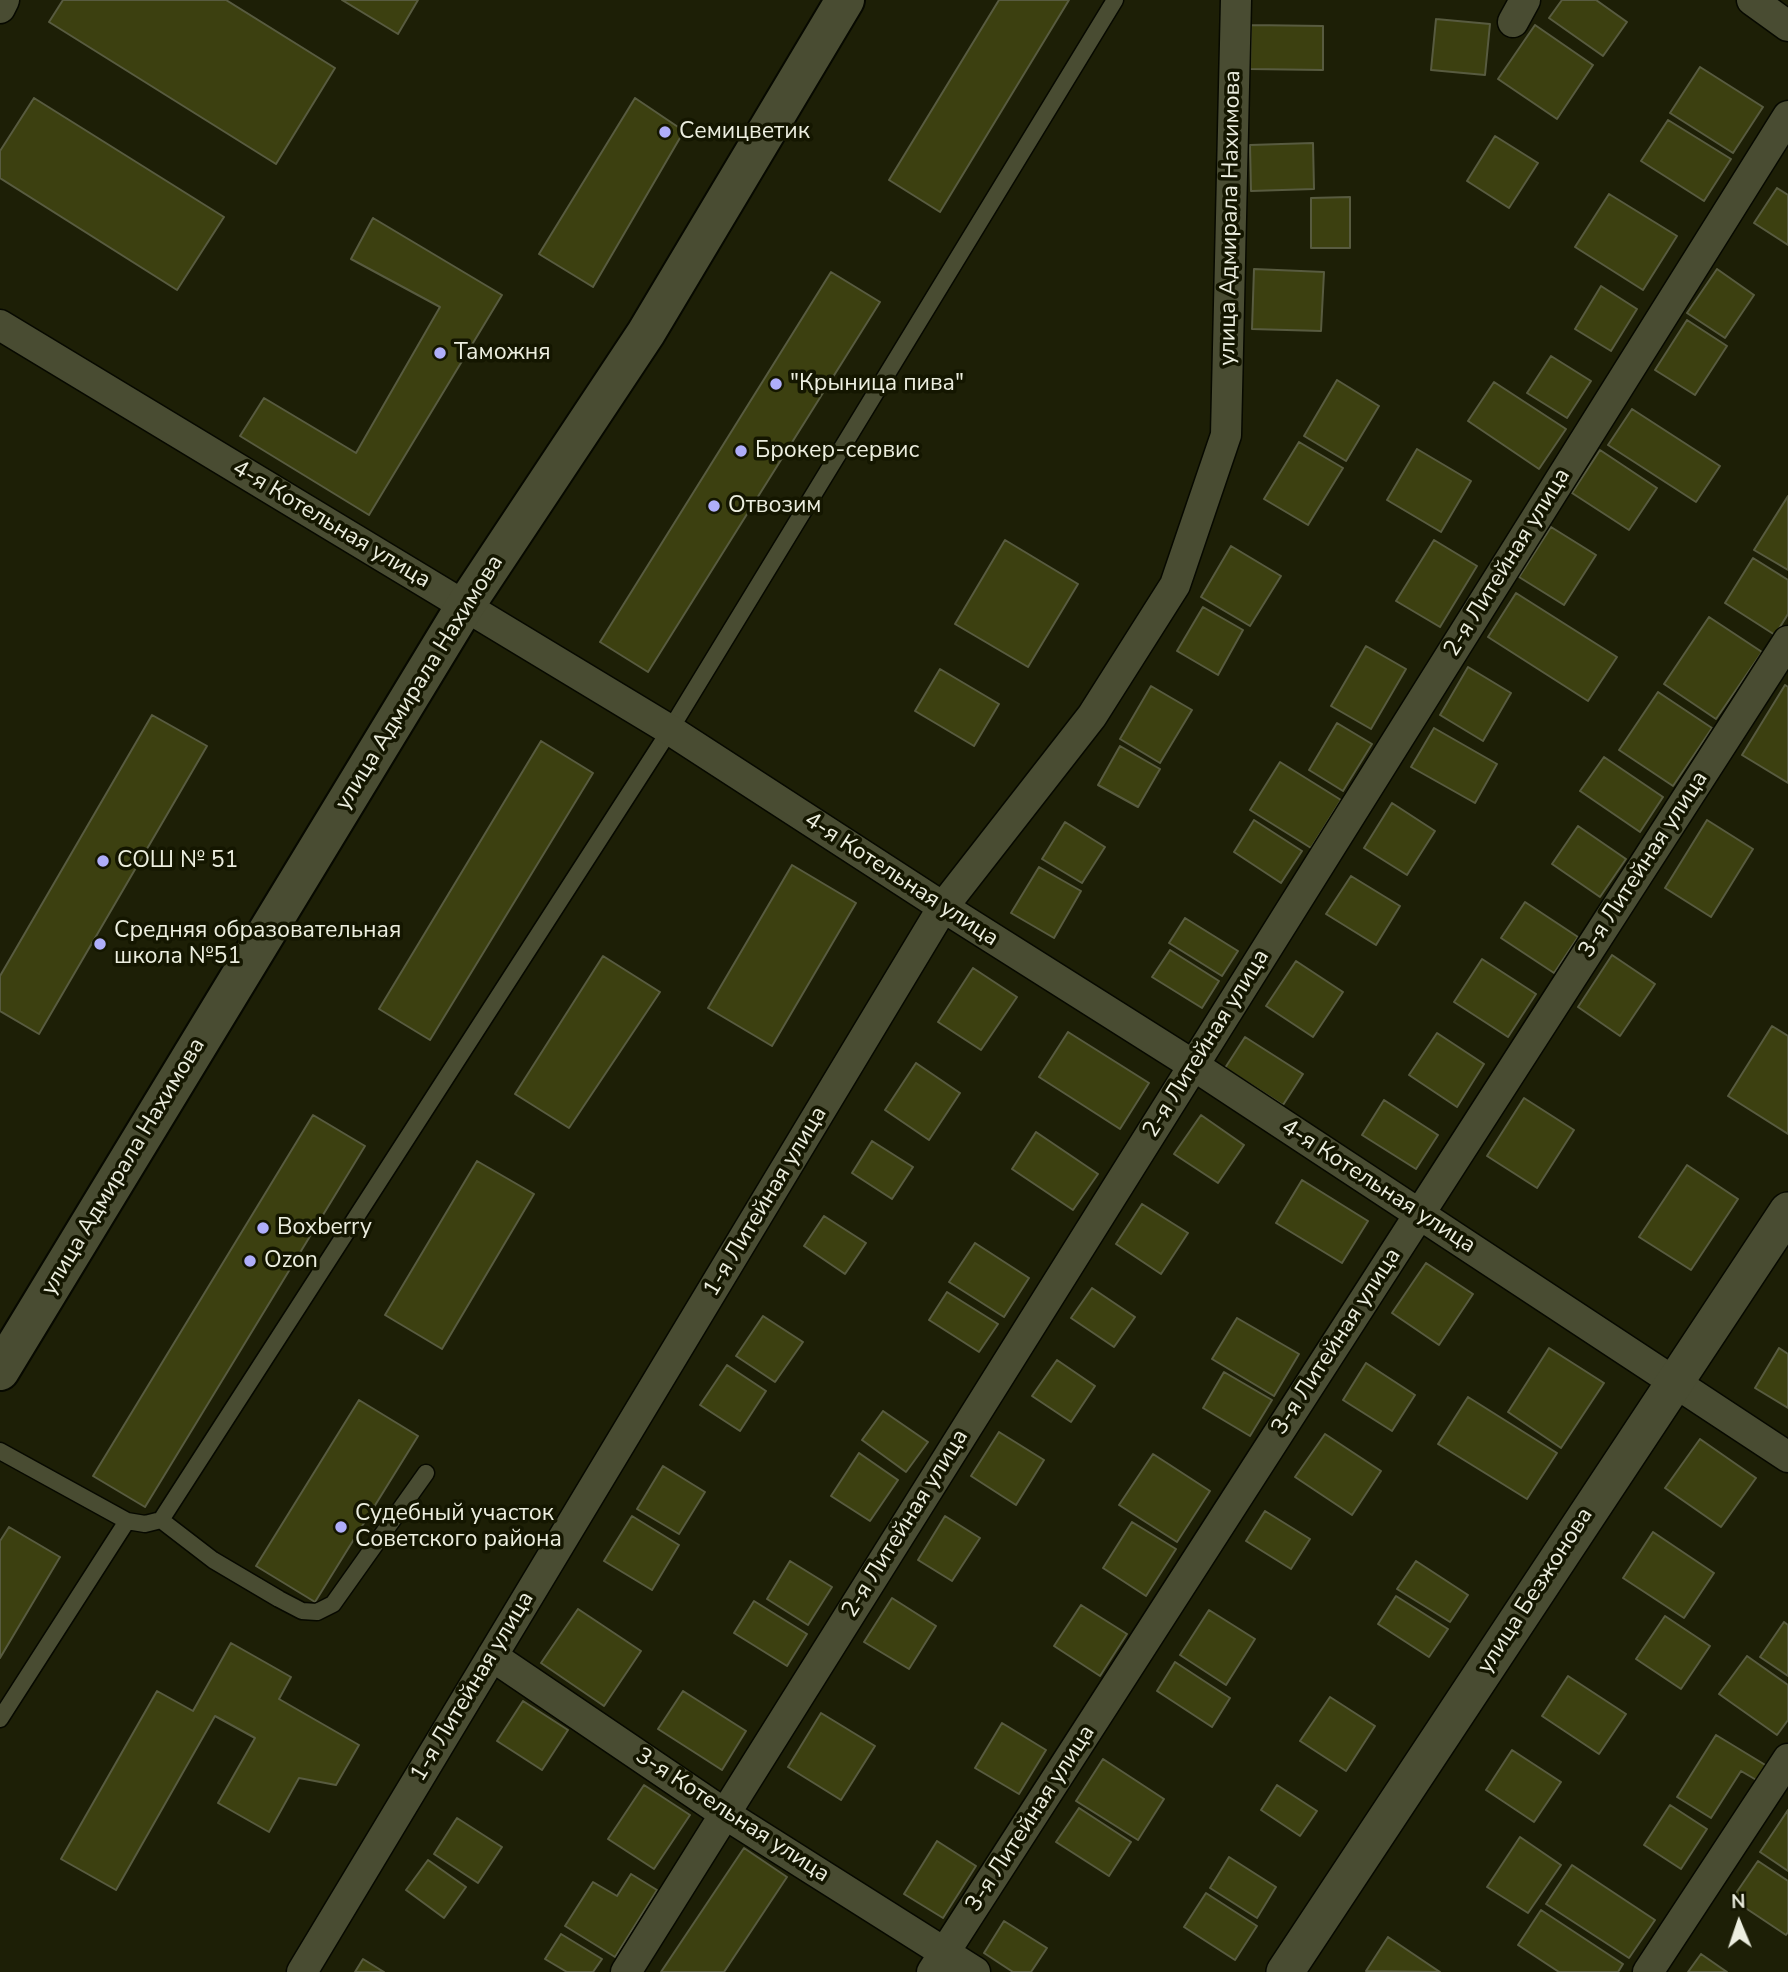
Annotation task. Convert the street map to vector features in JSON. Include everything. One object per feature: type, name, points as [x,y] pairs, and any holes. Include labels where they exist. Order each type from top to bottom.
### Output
[{"type":"main road","name":"улица Адмирала Нахимова","points":[[0,1371],[465,606],[646,333],[845,0]]},
{"type":"street","points":[[0,8],[4,0]]},
{"type":"street","name":"улица Адмирала Нахимова","points":[[1226,435],[1236,0]]},
{"type":"street","points":[[1752,0],[1788,26]]},
{"type":"street","name":"2-я Литейная улица","points":[[626,1972],[1788,116]]},
{"type":"street","name":"4-я Котельная улица","points":[[0,325],[670,730],[1194,1065],[1788,1457]]},
{"type":"street","name":"1-я Литейная улица","points":[[302,1972],[943,907],[1092,716],[1175,585],[1226,435]]},
{"type":"street","name":"3-я Литейная улица","points":[[938,1962],[1788,641]]},
{"type":"street","name":"улица Безжонова","points":[[1285,1972],[1788,1211]]},
{"type":"street","name":"3-я Котельная улица","points":[[492,1656],[938,1962],[975,1972]]},
{"type":"street","points":[[1648,1972],[1788,1759]]},
{"type":"lane","points":[[0,1451],[127,1521],[145,1524],[161,1520],[670,730],[1115,0]]},
{"type":"lane","points":[[161,1520],[213,1560],[279,1600],[302,1611],[317,1612],[333,1604],[426,1473]]},
{"type":"lane","points":[[0,1719],[127,1521]]},
{"type":"building","points":[[63,0],[226,0],[335,68],[276,164],[49,22]]},
{"type":"building","points":[[342,0],[418,0],[398,34]]},
{"type":"building","points":[[999,0],[1069,0],[940,212],[889,180]]},
{"type":"building","points":[[1562,0],[1596,0],[1627,22],[1603,56],[1549,18]]},
{"type":"building","points":[[1436,19],[1490,24],[1485,75],[1431,70]]},
{"type":"building","points":[[1251,25],[1323,26],[1323,70],[1250,69]]},
{"type":"building","points":[[1535,25],[1593,65],[1557,119],[1498,79]]},
{"type":"building","points":[[1700,67],[1763,107],[1733,153],[1670,113]]},
{"type":"building","points":[[34,98],[224,217],[177,290],[0,178],[0,151]]},
{"type":"building","points":[[635,98],[684,131],[593,287],[539,254]]},
{"type":"building","points":[[1668,120],[1731,159],[1704,201],[1641,161]]},
{"type":"building","points":[[1495,136],[1538,163],[1509,208],[1467,181]]},
{"type":"building","points":[[1313,143],[1314,189],[1251,191],[1250,145]]},
{"type":"building","points":[[1777,188],[1788,195],[1788,245],[1754,223]]},
{"type":"building","points":[[1609,194],[1677,236],[1643,290],[1575,247]]},
{"type":"building","points":[[1350,197],[1350,248],[1311,248],[1311,198]]},
{"type":"building","name":"Таможня","points":[[373,218],[502,295],[369,515],[240,436],[264,398],[356,453],[440,307],[351,259]]},
{"type":"building","points":[[1254,269],[1324,272],[1321,331],[1252,329]]},
{"type":"building","points":[[1717,269],[1754,295],[1725,338],[1687,313]]},
{"type":"building","points":[[831,272],[880,302],[648,672],[600,642]]},
{"type":"building","points":[[1601,286],[1637,309],[1611,351],[1575,329]]},
{"type":"building","points":[[1687,320],[1727,346],[1695,395],[1655,370]]},
{"type":"building","points":[[1551,356],[1591,381],[1567,418],[1527,393]]},
{"type":"building","points":[[1337,380],[1379,406],[1346,461],[1304,436]]},
{"type":"building","points":[[1494,382],[1566,429],[1539,469],[1468,421]]},
{"type":"building","points":[[1632,409],[1720,466],[1696,502],[1608,445]]},
{"type":"building","points":[[1299,442],[1343,468],[1308,525],[1264,499]]},
{"type":"building","points":[[1417,449],[1471,481],[1441,532],[1387,500]]},
{"type":"building","points":[[1600,450],[1657,488],[1629,530],[1572,493]]},
{"type":"building","points":[[1788,496],[1788,570],[1754,550]]},
{"type":"building","points":[[1551,527],[1596,555],[1564,605],[1519,577]]},
{"type":"building","points":[[1005,540],[1078,584],[1028,667],[955,624]]},
{"type":"building","points":[[1434,540],[1477,566],[1440,627],[1396,601]]},
{"type":"building","points":[[1231,546],[1281,576],[1250,626],[1201,597]]},
{"type":"building","points":[[1753,558],[1788,580],[1788,614],[1775,635],[1725,603]]},
{"type":"building","points":[[1516,593],[1617,657],[1588,701],[1488,637]]},
{"type":"building","points":[[1203,607],[1243,630],[1218,675],[1177,651]]},
{"type":"building","points":[[1709,617],[1762,652],[1716,719],[1664,684]]},
{"type":"building","points":[[1366,646],[1406,669],[1371,729],[1331,706]]},
{"type":"building","points":[[1468,667],[1511,693],[1483,741],[1440,715]]},
{"type":"building","points":[[940,669],[999,704],[974,746],[915,711]]},
{"type":"building","points":[[1785,685],[1788,687],[1788,783],[1742,755]]},
{"type":"building","points":[[1151,686],[1192,710],[1160,763],[1120,739]]},
{"type":"building","points":[[1658,692],[1712,728],[1673,786],[1619,750]]},
{"type":"building","name":"СОШ № 51","points":[[152,715],[207,746],[39,1034],[0,1011],[0,976]]},
{"type":"building","points":[[1337,723],[1372,744],[1343,791],[1309,770]]},
{"type":"building","points":[[1434,728],[1497,764],[1475,803],[1411,767]]},
{"type":"building","points":[[541,741],[593,773],[430,1040],[379,1009]]},
{"type":"building","points":[[1120,746],[1160,769],[1138,807],[1098,785]]},
{"type":"building","points":[[1604,757],[1663,797],[1640,832],[1580,791]]},
{"type":"building","points":[[1280,762],[1341,800],[1311,848],[1250,810]]},
{"type":"building","points":[[1392,803],[1435,831],[1407,875],[1364,848]]},
{"type":"building","points":[[1254,820],[1302,851],[1281,883],[1234,852]]},
{"type":"building","points":[[1707,820],[1753,849],[1711,917],[1665,888]]},
{"type":"building","points":[[1065,822],[1105,847],[1082,883],[1042,859]]},
{"type":"building","points":[[1578,826],[1626,859],[1600,897],[1552,864]]},
{"type":"building","points":[[792,865],[856,903],[772,1046],[708,1008]]},
{"type":"building","points":[[1039,867],[1081,891],[1054,938],[1011,913]]},
{"type":"building","points":[[1351,876],[1400,906],[1376,945],[1326,914]]},
{"type":"building","points":[[1525,902],[1578,937],[1554,973],[1501,938]]},
{"type":"building","points":[[1185,918],[1238,951],[1222,976],[1169,943]]},
{"type":"building","points":[[1170,950],[1219,981],[1202,1008],[1152,977]]},
{"type":"building","points":[[1612,955],[1655,984],[1620,1036],[1578,1007]]},
{"type":"building","points":[[603,956],[660,992],[569,1128],[515,1094]]},
{"type":"building","points":[[1482,959],[1536,994],[1508,1037],[1454,1002]]},
{"type":"building","points":[[1296,961],[1343,992],[1313,1037],[1266,1006]]},
{"type":"building","points":[[973,968],[1017,997],[981,1050],[938,1022]]},
{"type":"building","points":[[1772,1026],[1788,1036],[1788,1134],[1728,1096]]},
{"type":"building","points":[[1068,1032],[1149,1083],[1120,1129],[1039,1077]]},
{"type":"building","points":[[1437,1033],[1484,1064],[1457,1107],[1409,1075]]},
{"type":"building","points":[[1245,1037],[1303,1074],[1283,1105],[1225,1068]]},
{"type":"building","points":[[916,1063],[960,1093],[929,1140],[885,1110]]},
{"type":"building","points":[[1524,1098],[1574,1130],[1537,1188],[1487,1156]]},
{"type":"building","points":[[1384,1100],[1438,1135],[1416,1169],[1362,1135]]},
{"type":"building","points":[[313,1115],[365,1146],[145,1507],[93,1476]]},
{"type":"building","points":[[1201,1115],[1244,1145],[1218,1183],[1174,1154]]},
{"type":"building","points":[[1036,1132],[1098,1174],[1073,1210],[1012,1169]]},
{"type":"building","points":[[872,1141],[913,1167],[892,1199],[852,1173]]},
{"type":"building","points":[[477,1161],[534,1194],[442,1349],[385,1315]]},
{"type":"building","points":[[1687,1165],[1738,1199],[1691,1270],[1639,1237]]},
{"type":"building","points":[[1302,1180],[1368,1221],[1342,1263],[1276,1223]]},
{"type":"building","points":[[1142,1204],[1188,1233],[1161,1274],[1116,1244]]},
{"type":"building","points":[[824,1216],[866,1243],[845,1274],[804,1246]]},
{"type":"building","points":[[975,1243],[1029,1278],[1004,1317],[949,1282]]},
{"type":"building","points":[[1426,1263],[1473,1294],[1439,1345],[1392,1313]]},
{"type":"building","points":[[1092,1288],[1135,1317],[1114,1347],[1071,1318]]},
{"type":"building","points":[[947,1292],[998,1324],[979,1352],[929,1320]]},
{"type":"building","points":[[763,1316],[803,1342],[775,1382],[736,1356]]},
{"type":"building","points":[[1237,1318],[1299,1354],[1274,1396],[1212,1359]]},
{"type":"building","points":[[1549,1348],[1604,1383],[1561,1448],[1508,1412]]},
{"type":"building","points":[[1779,1348],[1788,1354],[1788,1408],[1755,1388]]},
{"type":"building","points":[[1057,1360],[1095,1386],[1071,1422],[1032,1396]]},
{"type":"building","points":[[1366,1363],[1415,1395],[1392,1431],[1343,1400]]},
{"type":"building","points":[[727,1365],[766,1391],[740,1431],[700,1405]]},
{"type":"building","points":[[1224,1372],[1272,1400],[1250,1436],[1203,1408]]},
{"type":"building","points":[[1468,1397],[1557,1453],[1527,1499],[1438,1444]]},
{"type":"building","points":[[359,1400],[418,1436],[315,1602],[256,1566]]},
{"type":"building","points":[[883,1411],[928,1442],[906,1472],[862,1440]]},
{"type":"building","points":[[999,1432],[1044,1460],[1016,1505],[971,1476]]},
{"type":"building","points":[[1325,1434],[1381,1471],[1352,1515],[1295,1477]]},
{"type":"building","points":[[1700,1439],[1756,1478],[1721,1527],[1665,1488]]},
{"type":"building","points":[[859,1453],[898,1480],[870,1521],[831,1496]]},
{"type":"building","points":[[1153,1454],[1210,1491],[1177,1542],[1119,1505]]},
{"type":"building","points":[[663,1466],[705,1492],[679,1534],[637,1509]]},
{"type":"building","points":[[1265,1511],[1310,1539],[1291,1569],[1246,1541]]},
{"type":"building","points":[[632,1516],[679,1545],[652,1590],[604,1561]]},
{"type":"building","points":[[945,1516],[980,1538],[952,1581],[918,1560]]},
{"type":"building","points":[[1132,1522],[1176,1549],[1146,1596],[1103,1568]]},
{"type":"building","points":[[9,1527],[60,1557],[0,1658],[0,1541]]},
{"type":"building","points":[[1653,1532],[1714,1573],[1684,1618],[1623,1578]]},
{"type":"building","points":[[790,1561],[832,1587],[808,1625],[767,1599]]},
{"type":"building","points":[[1416,1561],[1468,1595],[1450,1622],[1397,1589]]},
{"type":"building","points":[[1396,1596],[1448,1629],[1429,1657],[1378,1624]]},
{"type":"building","points":[[892,1598],[936,1626],[909,1669],[864,1642]]},
{"type":"building","points":[[754,1601],[807,1634],[787,1666],[734,1633]]},
{"type":"building","points":[[1081,1605],[1127,1634],[1100,1676],[1054,1646]]},
{"type":"building","points":[[578,1609],[641,1651],[604,1706],[541,1663]]},
{"type":"building","points":[[1209,1610],[1255,1639],[1226,1685],[1180,1655]]},
{"type":"building","points":[[1665,1616],[1710,1646],[1681,1689],[1636,1659]]},
{"type":"building","points":[[1784,1622],[1788,1625],[1788,1676],[1760,1657]]},
{"type":"building","points":[[231,1643],[291,1677],[279,1699],[359,1745],[336,1785],[299,1778],[269,1832],[218,1803],[255,1738],[215,1716],[116,1890],[61,1859],[157,1691],[193,1711]]},
{"type":"building","points":[[1747,1656],[1788,1685],[1788,1720],[1777,1735],[1719,1694]]},
{"type":"building","points":[[1175,1662],[1230,1698],[1212,1727],[1157,1691]]},
{"type":"building","points":[[1568,1676],[1626,1714],[1599,1754],[1542,1716]]},
{"type":"building","points":[[683,1691],[746,1731],[722,1770],[658,1729]]},
{"type":"building","points":[[1330,1697],[1375,1726],[1346,1771],[1300,1741]]},
{"type":"building","points":[[523,1701],[568,1730],[542,1770],[497,1741]]},
{"type":"building","points":[[821,1713],[875,1746],[841,1800],[788,1767]]},
{"type":"building","points":[[1002,1723],[1046,1750],[1019,1794],[975,1768]]},
{"type":"building","points":[[1716,1735],[1767,1766],[1758,1781],[1741,1771],[1711,1818],[1677,1797]]},
{"type":"building","points":[[1512,1750],[1561,1782],[1534,1822],[1486,1790]]},
{"type":"building","points":[[1103,1759],[1164,1799],[1138,1840],[1076,1801]]},
{"type":"building","points":[[644,1785],[690,1815],[654,1869],[608,1839]]},
{"type":"building","points":[[1277,1785],[1317,1811],[1300,1836],[1261,1810]]},
{"type":"building","points":[[1670,1805],[1707,1829],[1681,1869],[1644,1845]]},
{"type":"building","points":[[1079,1808],[1131,1842],[1109,1876],[1056,1842]]},
{"type":"building","points":[[1788,1810],[1788,1871],[1760,1852]]},
{"type":"building","points":[[457,1818],[502,1847],[478,1883],[434,1854]]},
{"type":"building","points":[[1520,1837],[1561,1865],[1528,1913],[1487,1887]]},
{"type":"building","points":[[937,1841],[976,1866],[943,1918],[904,1894]]},
{"type":"building","points":[[744,1848],[787,1877],[724,1972],[661,1972]]},
{"type":"building","points":[[1229,1857],[1276,1887],[1257,1918],[1210,1888]]},
{"type":"building","points":[[428,1860],[466,1887],[444,1918],[406,1890]]},
{"type":"building","points":[[1758,1861],[1788,1881],[1786,1935],[1732,1899]]},
{"type":"building","points":[[1572,1865],[1655,1920],[1629,1958],[1546,1904]]},
{"type":"building","points":[[631,1874],[657,1890],[615,1957],[565,1926],[593,1882],[617,1896]]},
{"type":"building","points":[[1206,1893],[1257,1926],[1235,1960],[1184,1927]]},
{"type":"building","points":[[1541,1910],[1623,1964],[1618,1972],[1559,1972],[1518,1945]]},
{"type":"building","points":[[1004,1921],[1047,1948],[1031,1972],[1013,1972],[984,1953]]},
{"type":"building","points":[[561,1934],[602,1959],[593,1972],[567,1972],[545,1959]]},
{"type":"building","points":[[1388,1937],[1440,1972],[1366,1971]]},
{"type":"building","points":[[1701,1954],[1727,1972],[1688,1972]]},
{"type":"building","points":[[363,1959],[384,1972],[355,1972]]},
{"type":"place","name":"Семицветик","points":[[665,132]]},
{"type":"place","name":"Таможня","points":[[440,353]]},
{"type":"place","name":"\"Крыница пива\"","points":[[776,384]]},
{"type":"place","name":"Брокер-сервис","points":[[741,451]]},
{"type":"place","name":"Отвозим","points":[[714,506]]},
{"type":"place","name":"СОШ № 51","points":[[103,861]]},
{"type":"place","name":"Средняя образовательная школа №51","points":[[100,944]]},
{"type":"place","name":"Boxberry","points":[[263,1228]]},
{"type":"place","name":"Ozon","points":[[250,1261]]},
{"type":"place","name":"Судебный участок Советского района","points":[[341,1527]]}]
